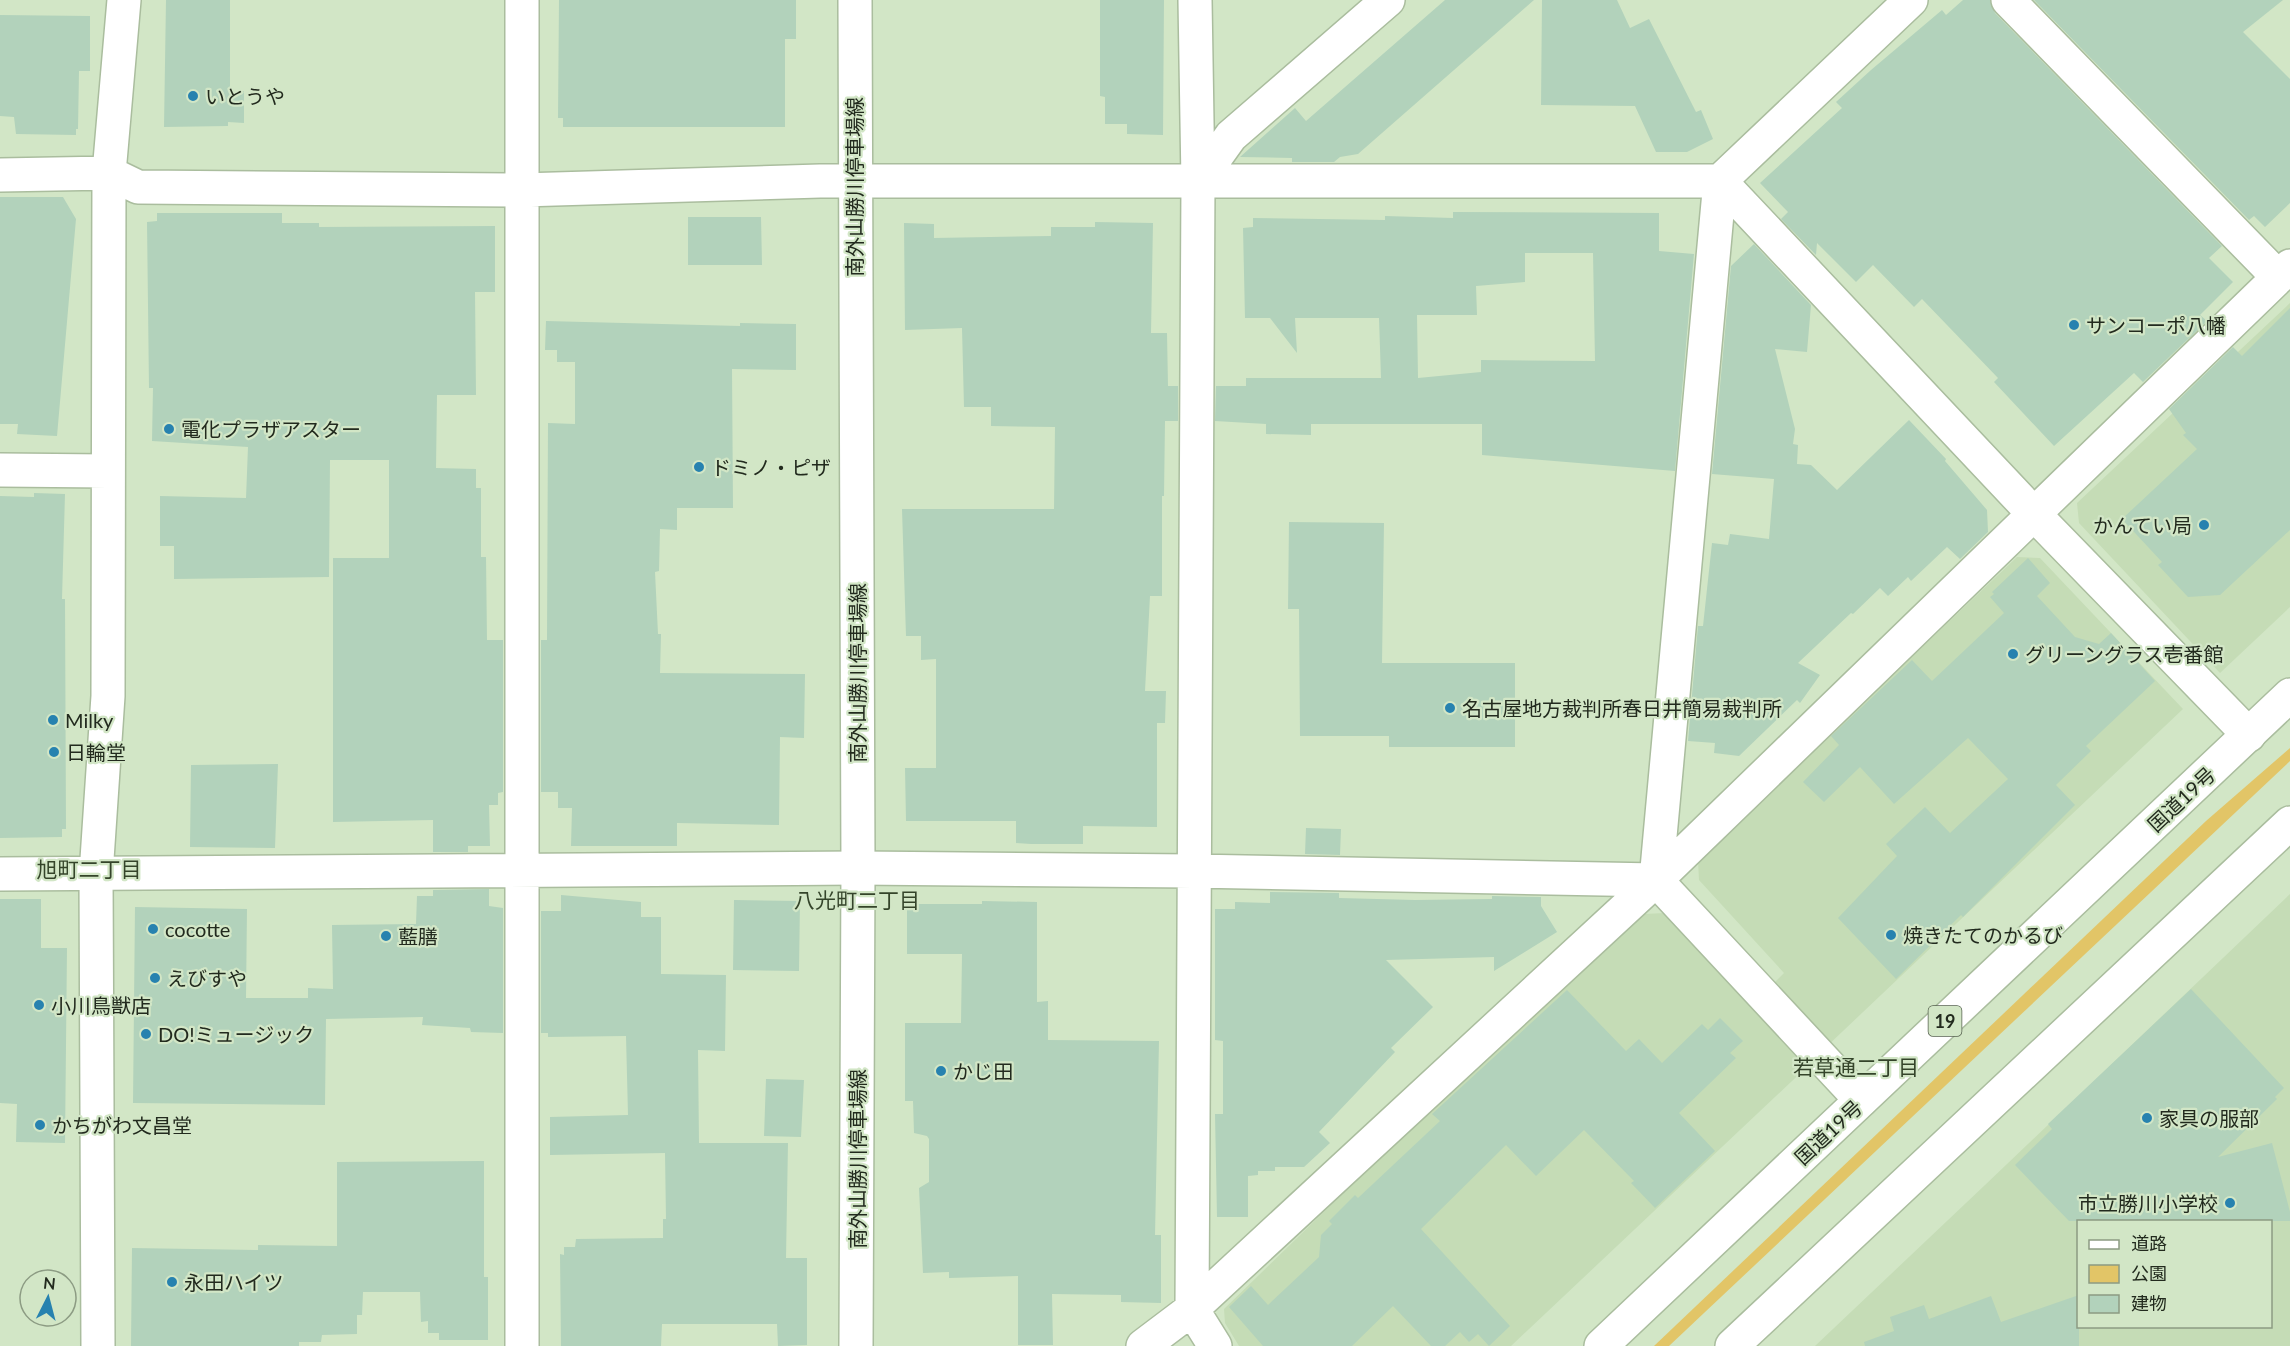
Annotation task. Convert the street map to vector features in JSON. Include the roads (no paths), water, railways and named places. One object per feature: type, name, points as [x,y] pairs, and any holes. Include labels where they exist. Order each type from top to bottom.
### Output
[{"type":"main road","points":[[98,1346],[96,874],[108,696],[109,173],[124,0]]},
{"type":"main road","points":[[522,0],[522,1346]]},
{"type":"main road","name":"南外山勝川停車場線","points":[[855,0],[858,868],[856,1346]]},
{"type":"main road","points":[[1196,0],[1198,182],[1192,871],[1192,1309],[1215,1346]]},
{"type":"main road","points":[[1198,182],[1231,136],[1388,0]]},
{"type":"main road","points":[[1656,880],[1720,181],[1911,0]]},
{"type":"main road","points":[[1143,1346],[1192,1309],[1656,880],[2032,513],[2284,272],[2008,0]]},
{"type":"main road","points":[[0,175],[109,173],[138,187],[522,190],[854,181],[1720,181],[2032,513],[2249,735]]},
{"type":"main road","points":[[0,470],[108,471]]},
{"type":"main road","name":"国道19号","points":[[1601,1346],[2290,695]]},
{"type":"main road","points":[[1732,1346],[2290,823]]},
{"type":"main road","points":[[0,874],[858,868],[1192,871],[1656,880],[1861,1101]]},
{"type":"place","name":"いとうや","points":[[193,96]]},
{"type":"place","name":"サンコーポ八幡","points":[[2074,325]]},
{"type":"place","name":"電化プラザアスター","points":[[169,429]]},
{"type":"place","name":"ドミノ・ピザ","points":[[699,467]]},
{"type":"place","name":"かんてい局","points":[[2204,525]]},
{"type":"place","name":"グリーングラス壱番館","points":[[2013,654]]},
{"type":"place","name":"名古屋地方裁判所春日井簡易裁判所","points":[[1450,708]]},
{"type":"place","name":"Milky","points":[[53,720]]},
{"type":"place","name":"日輪堂","points":[[54,752]]},
{"type":"place","name":"cocotte","points":[[153,929]]},
{"type":"place","name":"焼きたてのかるび","points":[[1891,935]]},
{"type":"place","name":"藍膳","points":[[386,936]]},
{"type":"place","name":"えびすや","points":[[155,978]]},
{"type":"place","name":"小川鳥獣店","points":[[39,1005]]},
{"type":"place","name":"DO!ミュージック","points":[[146,1034]]},
{"type":"place","name":"かじ田","points":[[941,1071]]},
{"type":"place","name":"家具の服部","points":[[2147,1118]]},
{"type":"place","name":"かちがわ文昌堂","points":[[40,1125]]},
{"type":"place","name":"市立勝川小学校","points":[[2230,1203]]},
{"type":"place","name":"永田ハイツ","points":[[172,1282]]},
{"type":"district","name":"旭町二丁目","points":[[89,868]]},
{"type":"district","name":"八光町二丁目","points":[[857,899]]},
{"type":"district","name":"若草通二丁目","points":[[1856,1066]]}]
